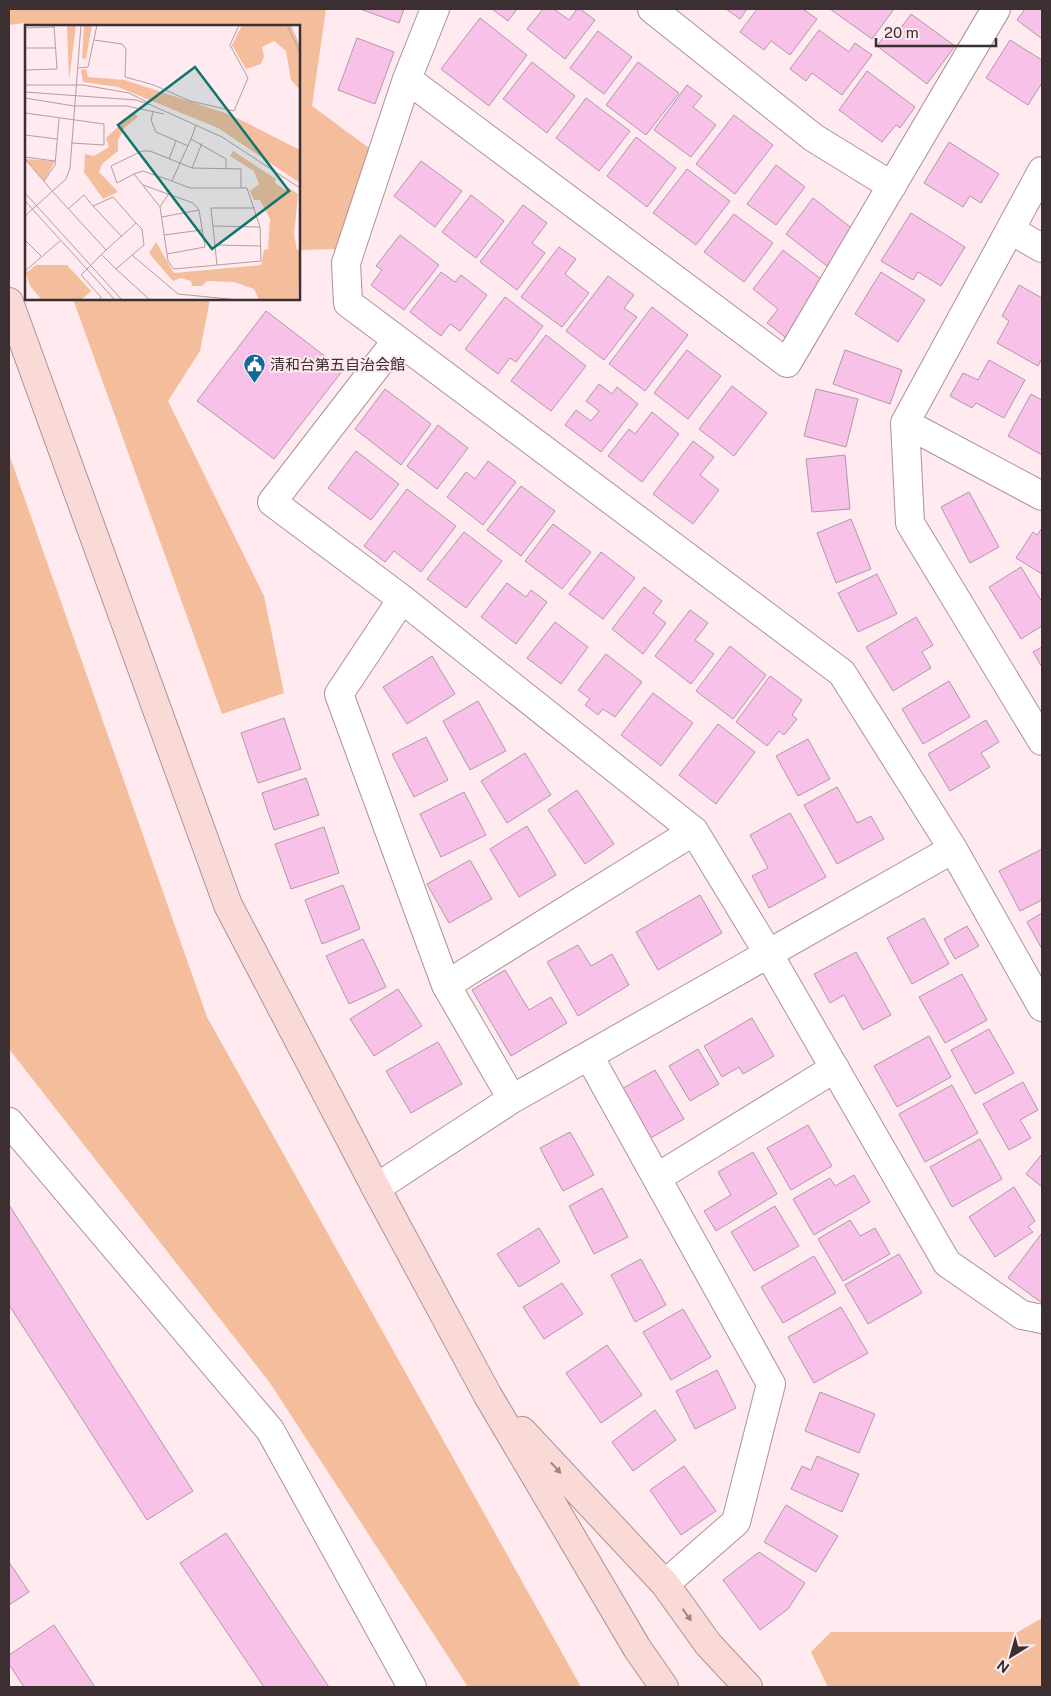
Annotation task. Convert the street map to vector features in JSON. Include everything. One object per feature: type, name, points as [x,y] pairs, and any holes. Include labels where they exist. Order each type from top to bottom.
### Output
[{"type":"street","points":[[435,9],[407,79],[346,263],[348,303],[842,673],[953,849],[1042,1007]]},
{"type":"street","points":[[652,9],[814,138],[892,186]]},
{"type":"street","points":[[407,79],[787,364],[996,9]]},
{"type":"street","points":[[1042,172],[905,423],[910,523],[1042,741]]},
{"type":"street","points":[[1010,230],[1042,248]]},
{"type":"street","points":[[9,302],[228,904],[376,1188],[487,1394],[637,1648],[664,1687]]},
{"type":"street","points":[[397,340],[272,502],[402,599],[694,831],[768,953],[947,1262],[1022,1315],[1042,1319]]},
{"type":"street","points":[[905,423],[1042,496]]},
{"type":"street","points":[[402,599],[339,694],[446,985],[512,1099]]},
{"type":"street","points":[[446,985],[694,831]]},
{"type":"street","points":[[376,1188],[512,1099],[953,849]]},
{"type":"street","points":[[589,1056],[772,1384],[736,1522],[665,1584]]},
{"type":"street","points":[[658,1177],[834,1068]]},
{"type":"street","points":[[9,1122],[270,1430],[412,1687]]},
{"type":"street","points":[[487,1394],[665,1584],[708,1644],[748,1687]]},
{"type":"street","points":[[637,1648],[643,1687]]},
{"type":"shaded area","points":[[9,9],[326,9],[312,106],[369,148],[337,249],[300,250],[300,25],[25,25],[25,27],[24,23],[9,25]]},
{"type":"shaded area","points":[[73,300],[210,300],[200,351],[168,401],[264,596],[284,693],[222,714]]},
{"type":"shaded area","points":[[9,454],[207,1017],[581,1687],[468,1687],[270,1383],[9,1049]]},
{"type":"shaded area","points":[[1042,1618],[1042,1687],[828,1687],[811,1652],[831,1632],[1018,1632]]},
{"type":"building","points":[[360,9],[404,9],[399,23]]},
{"type":"building","points":[[492,9],[517,9],[508,21]]},
{"type":"building","points":[[543,9],[554,9],[569,20],[577,9],[580,9],[595,20],[565,59],[527,29]]},
{"type":"building","points":[[726,9],[747,9],[740,19]]},
{"type":"building","points":[[757,9],[803,9],[817,19],[790,55],[771,41],[764,50],[740,32]]},
{"type":"building","points":[[830,9],[894,9],[872,39]]},
{"type":"building","points":[[1025,9],[1042,9],[1042,39],[1017,20]]},
{"type":"building","points":[[911,14],[955,46],[927,84],[877,46],[888,31],[895,36]]},
{"type":"building","points":[[480,18],[527,55],[489,106],[441,69]]},
{"type":"building","points":[[819,30],[849,52],[855,43],[872,55],[842,95],[812,73],[806,81],[790,69]]},
{"type":"building","points":[[598,31],[632,57],[604,94],[570,68]]},
{"type":"building","points":[[357,38],[394,52],[375,104],[338,90]]},
{"type":"building","points":[[1010,40],[1042,60],[1042,83],[1028,105],[986,78]]},
{"type":"building","points":[[532,62],[575,96],[547,133],[503,99]]},
{"type":"building","points":[[638,62],[679,93],[646,135],[606,105]]},
{"type":"building","points":[[867,71],[915,107],[900,128],[896,125],[882,142],[839,110]]},
{"type":"building","points":[[687,85],[702,96],[693,107],[716,125],[691,157],[654,130]]},
{"type":"building","points":[[586,98],[630,131],[599,171],[556,138]]},
{"type":"building","points":[[734,115],[773,145],[735,194],[696,164]]},
{"type":"building","points":[[636,137],[676,168],[647,207],[607,176]]},
{"type":"building","points":[[949,142],[999,174],[981,203],[970,196],[963,207],[924,183]]},
{"type":"building","points":[[421,161],[462,191],[435,227],[394,196]]},
{"type":"building","points":[[776,165],[805,187],[776,225],[747,204]]},
{"type":"building","points":[[687,169],[730,201],[696,245],[653,213]]},
{"type":"building","points":[[471,195],[504,221],[476,258],[442,232]]},
{"type":"building","points":[[813,198],[854,230],[827,266],[786,234]]},
{"type":"building","points":[[523,205],[547,223],[532,243],[545,253],[517,290],[480,262]]},
{"type":"building","points":[[911,213],[965,247],[941,286],[918,272],[913,280],[881,261]]},
{"type":"building","points":[[734,214],[773,243],[744,282],[704,252]]},
{"type":"building","points":[[400,235],[439,265],[404,310],[371,285],[382,270],[376,266]]},
{"type":"building","points":[[559,247],[576,259],[565,274],[589,293],[562,327],[521,297]]},
{"type":"building","points":[[783,250],[826,283],[785,337],[767,323],[778,309],[753,289]]},
{"type":"building","points":[[441,272],[455,282],[461,275],[487,295],[460,331],[450,324],[441,336],[410,312]]},
{"type":"building","points":[[881,272],[925,300],[898,342],[855,314]]},
{"type":"building","points":[[608,276],[634,295],[624,308],[637,317],[604,360],[566,331]]},
{"type":"building","points":[[1019,285],[1042,298],[1042,358],[1038,366],[997,343],[1009,321],[1002,316]]},
{"type":"building","points":[[505,297],[543,326],[516,362],[510,358],[498,374],[465,349]]},
{"type":"building","points":[[652,307],[688,335],[645,391],[609,364]]},
{"type":"building","points":[[266,311],[343,370],[274,459],[197,401]]},
{"type":"building","points":[[546,335],[586,366],[551,411],[511,381]]},
{"type":"building","points":[[687,350],[721,376],[688,419],[654,393]]},
{"type":"building","points":[[845,350],[902,370],[890,404],[833,384]]},
{"type":"building","points":[[989,360],[1025,380],[1004,418],[976,403],[972,408],[950,396],[963,373],[978,380]]},
{"type":"building","points":[[599,384],[612,394],[617,387],[638,404],[601,452],[565,425],[576,410],[591,421],[599,411],[586,401]]},
{"type":"building","points":[[732,386],[767,413],[734,456],[699,429]]},
{"type":"building","points":[[385,389],[431,424],[401,465],[355,429]]},
{"type":"building","points":[[816,389],[858,399],[846,447],[804,436]]},
{"type":"building","points":[[1031,394],[1042,400],[1042,455],[1008,436]]},
{"type":"building","points":[[652,412],[679,434],[642,482],[608,456],[629,429],[635,434]]},
{"type":"building","points":[[438,425],[468,448],[437,489],[407,466]]},
{"type":"building","points":[[693,441],[714,457],[700,475],[719,490],[693,524],[653,494]]},
{"type":"building","points":[[356,451],[399,484],[371,520],[328,488]]},
{"type":"building","points":[[845,455],[850,509],[812,512],[806,459]]},
{"type":"building","points":[[488,461],[516,482],[483,525],[447,497],[466,472],[475,479]]},
{"type":"building","points":[[521,486],[555,511],[521,556],[487,530]]},
{"type":"building","points":[[407,489],[456,526],[421,572],[394,551],[385,562],[364,546]]},
{"type":"building","points":[[969,492],[999,547],[970,563],[941,507]]},
{"type":"building","points":[[851,519],[871,569],[836,583],[817,533]]},
{"type":"building","points":[[553,524],[591,552],[562,589],[525,561]]},
{"type":"building","points":[[1042,528],[1042,574],[1016,558],[1033,532],[1037,535]]},
{"type":"building","points":[[464,532],[502,561],[466,608],[427,579]]},
{"type":"building","points":[[601,552],[635,578],[603,619],[569,594]]},
{"type":"building","points":[[1021,567],[1042,602],[1042,626],[1021,639],[989,587]]},
{"type":"building","points":[[877,574],[897,614],[858,632],[838,593]]},
{"type":"building","points":[[507,583],[526,597],[531,590],[547,602],[516,644],[481,617]]},
{"type":"building","points":[[644,587],[662,601],[653,613],[666,623],[643,654],[612,629]]},
{"type":"building","points":[[690,610],[708,623],[695,640],[714,654],[691,684],[655,656]]},
{"type":"building","points":[[916,617],[933,645],[922,652],[931,668],[893,691],[866,647]]},
{"type":"building","points":[[555,622],[588,647],[561,684],[527,658]]},
{"type":"building","points":[[730,646],[766,675],[733,719],[696,691]]},
{"type":"building","points":[[1042,647],[1042,667],[1033,652]]},
{"type":"building","points":[[606,654],[642,682],[615,717],[603,709],[598,715],[585,705],[590,699],[578,690]]},
{"type":"building","points":[[432,656],[455,694],[407,724],[383,687]]},
{"type":"building","points":[[770,676],[802,700],[792,715],[797,719],[784,735],[779,731],[767,746],[736,722]]},
{"type":"building","points":[[949,681],[970,717],[923,744],[902,709]]},
{"type":"building","points":[[653,693],[693,723],[661,766],[621,735]]},
{"type":"building","points":[[478,701],[506,751],[470,770],[443,721]]},
{"type":"building","points":[[284,718],[301,769],[258,783],[241,733]]},
{"type":"building","points":[[986,720],[999,742],[981,753],[990,767],[950,791],[928,754]]},
{"type":"building","points":[[718,724],[755,752],[716,804],[679,775]]},
{"type":"building","points":[[426,737],[448,780],[414,797],[392,754]]},
{"type":"building","points":[[808,739],[830,779],[798,796],[776,756]]},
{"type":"building","points":[[525,753],[551,795],[507,823],[481,781]]},
{"type":"building","points":[[306,778],[319,815],[274,830],[262,793]]},
{"type":"building","points":[[837,787],[857,823],[871,816],[884,839],[837,864],[804,805]]},
{"type":"building","points":[[577,790],[614,844],[585,864],[548,810]]},
{"type":"building","points":[[464,792],[486,835],[441,857],[420,814]]},
{"type":"building","points":[[790,813],[826,877],[769,908],[752,876],[768,868],[750,835]]},
{"type":"building","points":[[527,826],[556,875],[519,897],[490,849]]},
{"type":"building","points":[[324,827],[339,873],[291,889],[275,844]]},
{"type":"building","points":[[1042,849],[1042,900],[1020,911],[999,871]]},
{"type":"building","points":[[470,860],[492,899],[449,923],[427,884]]},
{"type":"building","points":[[343,885],[360,929],[322,944],[305,900]]},
{"type":"building","points":[[700,895],[722,933],[658,970],[636,932]]},
{"type":"building","points":[[1042,913],[1042,949],[1027,922]]},
{"type":"building","points":[[924,918],[949,964],[912,984],[887,938]]},
{"type":"building","points":[[967,926],[979,946],[955,959],[944,939]]},
{"type":"building","points":[[363,939],[386,987],[349,1004],[326,956]]},
{"type":"building","points":[[578,945],[591,966],[612,954],[629,985],[578,1016],[547,962]]},
{"type":"building","points":[[856,952],[891,1015],[863,1030],[844,995],[830,1003],[814,974]]},
{"type":"building","points":[[505,970],[529,1010],[551,997],[567,1023],[511,1056],[472,990]]},
{"type":"building","points":[[962,974],[987,1020],[945,1043],[919,997]]},
{"type":"building","points":[[398,989],[422,1026],[374,1056],[350,1019]]},
{"type":"building","points":[[752,1018],[774,1056],[743,1074],[739,1067],[722,1077],[704,1046]]},
{"type":"building","points":[[989,1029],[1014,1073],[975,1094],[951,1050]]},
{"type":"building","points":[[929,1036],[951,1077],[897,1107],[874,1066]]},
{"type":"building","points":[[438,1042],[462,1084],[411,1113],[386,1071]]},
{"type":"building","points":[[698,1049],[719,1084],[690,1101],[669,1066]]},
{"type":"building","points":[[655,1070],[684,1119],[649,1139],[620,1090]]},
{"type":"building","points":[[1023,1082],[1038,1110],[1020,1120],[1031,1138],[1009,1150],[983,1104]]},
{"type":"building","points":[[952,1085],[978,1133],[925,1162],[899,1114]]},
{"type":"building","points":[[808,1125],[832,1166],[791,1190],[767,1148]]},
{"type":"building","points":[[570,1132],[594,1175],[563,1191],[540,1148]]},
{"type":"building","points":[[980,1139],[1002,1179],[952,1207],[930,1167]]},
{"type":"building","points":[[753,1152],[777,1194],[716,1231],[704,1211],[731,1195],[718,1172]]},
{"type":"building","points":[[1042,1154],[1042,1187],[1026,1174]]},
{"type":"building","points":[[854,1175],[870,1202],[814,1235],[793,1199],[830,1178],[835,1186]]},
{"type":"building","points":[[1014,1187],[1035,1221],[1028,1227],[1033,1232],[995,1257],[969,1217]]},
{"type":"building","points":[[602,1188],[628,1237],[594,1254],[569,1206]]},
{"type":"building","points":[[9,1205],[193,1491],[147,1520],[9,1305]]},
{"type":"building","points":[[775,1206],[799,1246],[754,1271],[731,1232]]},
{"type":"building","points":[[850,1220],[860,1236],[875,1228],[890,1254],[843,1281],[818,1239]]},
{"type":"building","points":[[539,1228],[560,1262],[519,1287],[497,1254]]},
{"type":"building","points":[[1042,1233],[1042,1303],[1008,1278]]},
{"type":"building","points":[[899,1254],[922,1293],[868,1324],[845,1285]]},
{"type":"building","points":[[814,1256],[836,1293],[783,1323],[761,1287]]},
{"type":"building","points":[[641,1259],[666,1305],[635,1322],[611,1275]]},
{"type":"building","points":[[562,1283],[583,1314],[544,1339],[523,1307]]},
{"type":"building","points":[[841,1307],[868,1353],[814,1383],[788,1337]]},
{"type":"building","points":[[683,1309],[711,1357],[671,1380],[643,1332]]},
{"type":"building","points":[[607,1345],[642,1395],[601,1423],[566,1373]]},
{"type":"building","points":[[717,1370],[736,1408],[695,1429],[676,1391]]},
{"type":"building","points":[[820,1392],[875,1414],[859,1453],[805,1431]]},
{"type":"building","points":[[655,1410],[676,1440],[633,1471],[612,1442]]},
{"type":"building","points":[[817,1456],[859,1474],[842,1512],[791,1489],[802,1466],[811,1470]]},
{"type":"building","points":[[684,1466],[716,1511],[681,1535],[650,1490]]},
{"type":"building","points":[[786,1505],[838,1536],[816,1572],[764,1542]]},
{"type":"building","points":[[226,1533],[329,1687],[264,1687],[180,1563]]},
{"type":"building","points":[[759,1552],[805,1583],[788,1609],[760,1630],[723,1580]]},
{"type":"building","points":[[9,1562],[29,1592],[9,1605]]},
{"type":"building","points":[[54,1625],[95,1687],[24,1687],[9,1664],[9,1655]]},
{"type":"place","name":"清和台第五自治会館","points":[[254,383]]}]
